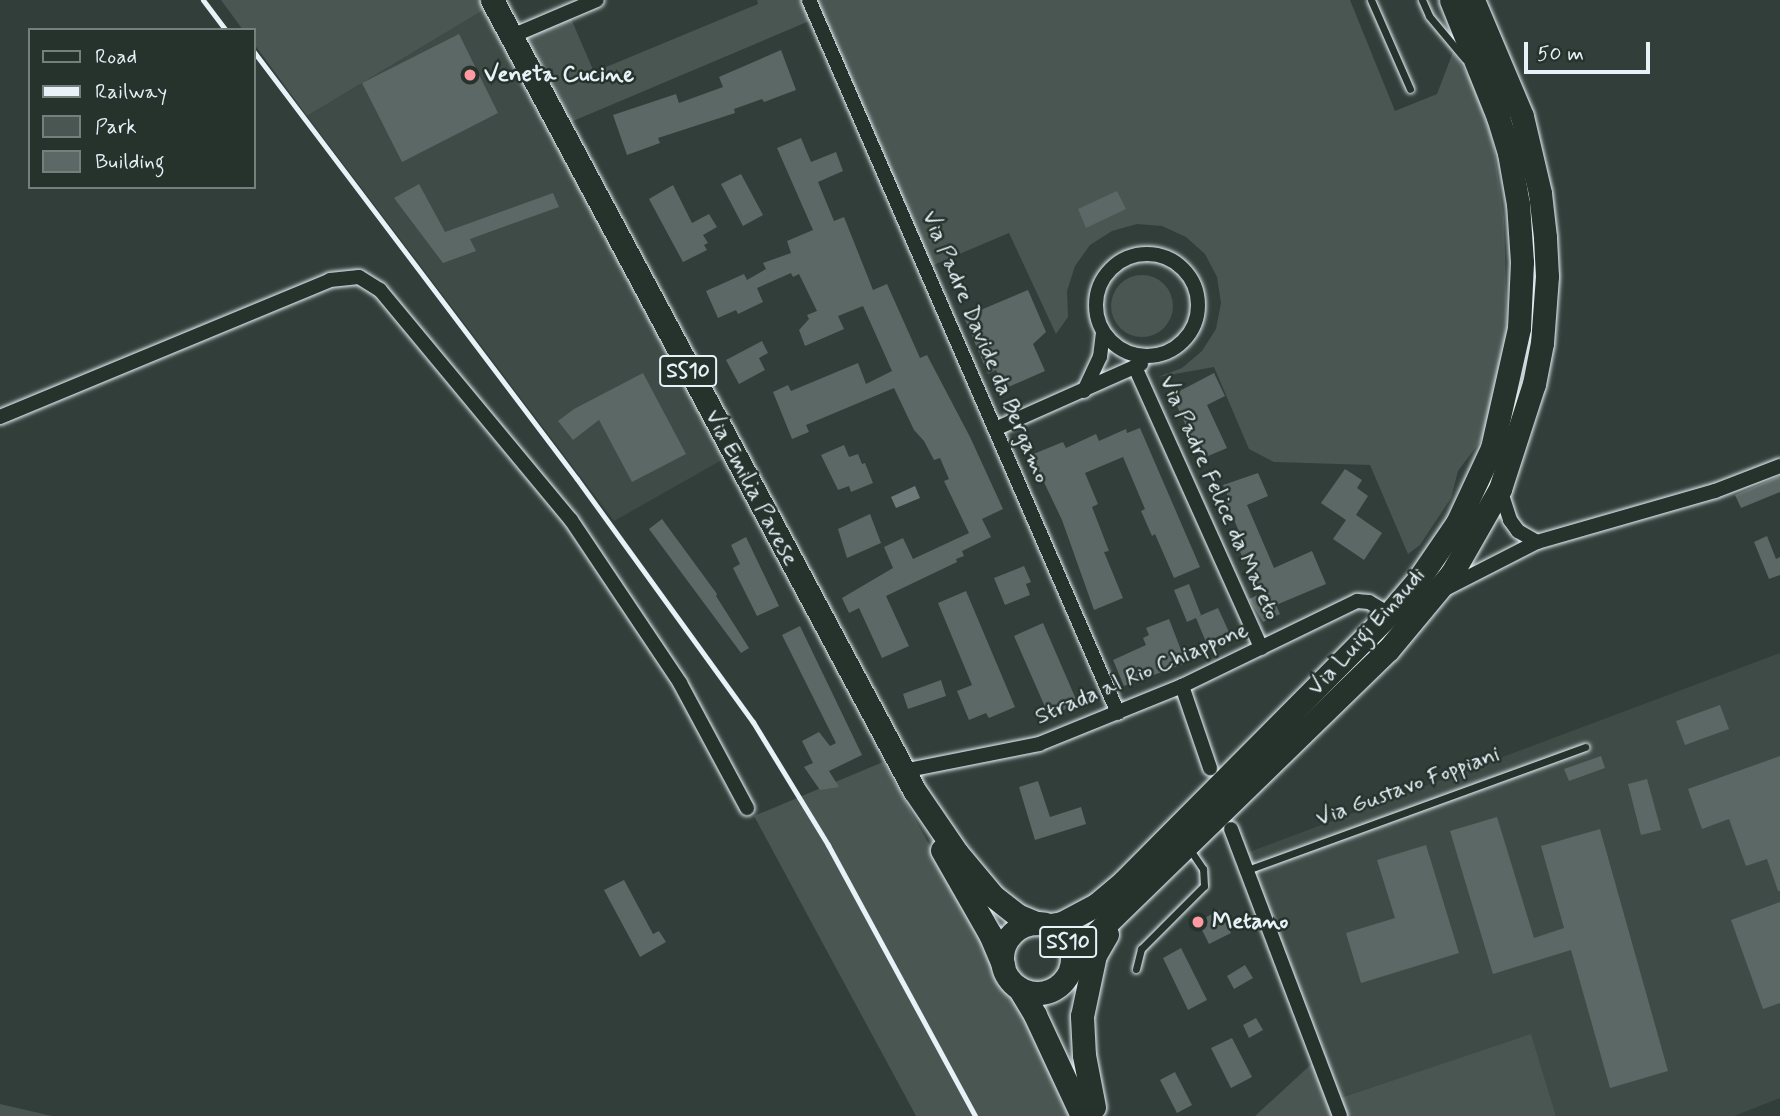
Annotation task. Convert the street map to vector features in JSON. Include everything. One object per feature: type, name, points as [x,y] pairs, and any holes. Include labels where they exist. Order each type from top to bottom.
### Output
[{"type":"main road","name":"Via Emilia Pavese","points":[[492,0],[908,781],[958,883],[990,934],[1003,966]]},
{"type":"main road","name":"Via Luigi Einaudi","points":[[1043,924],[1062,923],[1097,904],[1124,881],[1389,614],[1418,580],[1457,523],[1492,449],[1513,365],[1519,328],[1522,262],[1518,204],[1508,153],[1485,83],[1451,0]]},
{"type":"main road","name":"Via Luigi Einaudi","points":[[1071,964],[1388,650],[1437,593],[1465,554],[1500,489],[1534,384],[1542,343],[1547,276],[1545,237],[1540,193],[1522,116],[1473,0]]},
{"type":"main road","name":"Via Emilia Pavese","points":[[908,781],[957,853],[993,896],[1017,915],[1043,924]]},
{"type":"main road","points":[[1092,1113],[1082,1016],[1095,955],[1114,919]]},
{"type":"main road","name":"SS10","points":[[1043,924],[1066,938],[1071,964],[1074,1043],[1092,1113],[1019,988],[1006,975],[1003,951],[1009,937],[1021,927],[1043,924]]},
{"type":"main road","name":"SS10","points":[[1019,988],[1029,992],[1049,992],[1065,980],[1071,964]]},
{"type":"street","points":[[512,36],[597,0]]},
{"type":"street","name":"Via Padre Davide da Bergamo","points":[[809,0],[1118,713]]},
{"type":"street","points":[[995,429],[1172,350],[1186,338],[1197,315],[1196,289],[1188,274],[1175,262],[1159,255],[1142,253],[1125,258],[1111,268],[1101,282],[1095,298],[1096,316],[1103,332],[1126,352],[1156,356]]},
{"type":"street","points":[[0,417],[330,280],[359,277],[380,290],[571,520],[680,683],[747,808]]},
{"type":"street","points":[[1084,391],[1100,357],[1103,332]]},
{"type":"street","name":"Via Padre Felice da Mareto","points":[[1135,367],[1261,648]]},
{"type":"street","points":[[1437,593],[1473,572],[1537,542],[1715,491],[1780,466]]},
{"type":"street","points":[[1500,489],[1510,520],[1517,531],[1537,542]]},
{"type":"street","name":"Strada al Rio Chiappone","points":[[908,781],[1039,744],[1118,713],[1182,686],[1357,601],[1369,603],[1389,614]]},
{"type":"street","points":[[1182,686],[1210,768]]},
{"type":"street","points":[[1231,829],[1340,1116]]},
{"type":"lane","points":[[1371,0],[1410,89]]},
{"type":"lane","points":[[1422,0],[1429,16],[1485,83]]},
{"type":"lane","name":"Via Gustavo Foppiani","points":[[1246,870],[1585,747]]},
{"type":"lane","points":[[1136,969],[1141,949],[1204,886],[1203,869],[1188,846]]},
{"type":"shaded area","points":[[495,3],[729,456],[614,521],[307,116]]},
{"type":"shaded area","points":[[915,486],[920,498],[896,508],[891,497]]},
{"type":"shaded area","points":[[1780,653],[1780,1098],[1734,1116],[1556,1116],[1531,1035],[1333,1100],[1241,855]]},
{"type":"green space","points":[[221,0],[494,0],[495,3],[307,116],[256,47],[256,28],[242,28]]},
{"type":"green space","points":[[757,0],[1350,0],[1395,111],[1437,94],[1453,52],[1474,85],[1493,142],[1504,219],[1507,331],[1485,435],[1458,471],[1451,498],[1420,545],[1408,554],[1370,465],[1274,462],[1249,449],[1214,367],[1158,377],[1182,368],[1202,351],[1216,329],[1221,303],[1217,277],[1205,254],[1186,237],[1162,226],[1137,224],[1112,231],[1090,245],[1075,266],[1067,291],[1068,317],[1056,334],[1009,233],[924,269],[814,19],[559,127],[511,36],[569,14],[594,72],[758,4]]},
{"type":"green space","points":[[1142,275],[1154,277],[1164,284],[1171,294],[1171,318],[1164,328],[1154,335],[1142,337],[1130,335],[1120,328],[1113,318],[1111,306],[1113,294],[1120,284],[1130,277]]},
{"type":"green space","points":[[883,762],[1081,1116],[916,1116],[754,816]]},
{"type":"green space","points":[[1531,1034],[1556,1116],[1255,1116],[1318,1058],[1334,1100]]},
{"type":"green space","points":[[0,1104],[52,1116],[0,1116]]},
{"type":"building","points":[[459,34],[498,113],[402,162],[362,83]]},
{"type":"building","points":[[781,50],[796,90],[764,102],[762,99],[734,109],[735,113],[658,138],[660,143],[627,155],[613,115],[676,94],[679,103],[723,87],[719,77]]},
{"type":"building","points":[[801,138],[811,162],[836,152],[843,171],[818,182],[834,221],[844,217],[873,290],[887,284],[920,358],[927,355],[970,437],[1003,509],[982,519],[991,537],[962,551],[964,556],[956,559],[957,562],[886,596],[909,646],[882,658],[859,608],[849,613],[842,598],[893,568],[884,547],[903,538],[913,559],[969,533],[944,481],[949,479],[940,458],[934,460],[924,441],[914,430],[894,388],[806,425],[809,432],[792,439],[773,392],[788,385],[791,391],[858,363],[866,384],[892,371],[863,306],[838,316],[844,329],[805,346],[799,330],[809,319],[807,315],[817,311],[799,274],[793,277],[791,273],[757,288],[763,302],[738,314],[736,310],[718,318],[706,291],[744,274],[747,280],[766,269],[763,263],[791,253],[787,241],[813,230],[777,148]]},
{"type":"building","points":[[741,174],[763,215],[743,226],[721,184]]},
{"type":"building","points":[[419,184],[445,232],[553,193],[559,207],[470,239],[476,251],[443,263],[394,198]]},
{"type":"building","points":[[673,185],[692,223],[709,214],[717,227],[703,235],[708,243],[704,245],[707,250],[683,262],[649,199]]},
{"type":"building","points":[[1117,191],[1126,209],[1086,228],[1078,209]]},
{"type":"building","points":[[1028,290],[1046,332],[1033,344],[1045,371],[1004,389],[996,370],[988,374],[964,317]]},
{"type":"building","points":[[762,341],[768,353],[759,358],[765,370],[739,384],[726,360]]},
{"type":"building","points":[[643,373],[686,454],[632,482],[599,420],[573,440],[558,421],[574,409]]},
{"type":"building","points":[[1214,373],[1225,396],[1207,405],[1227,448],[1201,459],[1172,395]]},
{"type":"building","points":[[1140,428],[1200,567],[1174,578],[1155,534],[1152,536],[1141,511],[1145,509],[1123,457],[1085,473],[1098,504],[1092,507],[1109,551],[1104,552],[1123,598],[1094,610],[1062,520],[1031,455],[1063,442],[1066,448],[1096,434],[1099,441],[1126,429],[1127,433]]},
{"type":"building","points":[[844,445],[849,457],[858,454],[862,464],[865,463],[873,483],[851,492],[849,486],[838,490],[821,455]]},
{"type":"building","points":[[1345,469],[1362,480],[1357,488],[1368,496],[1356,515],[1382,533],[1364,560],[1333,539],[1346,520],[1321,503]]},
{"type":"building","points":[[1258,473],[1268,496],[1247,505],[1274,568],[1312,551],[1326,584],[1276,605],[1280,614],[1263,622],[1249,599],[1262,593],[1230,533],[1238,529],[1225,499],[1228,497],[1223,485]]},
{"type":"building","points":[[1780,476],[1780,492],[1741,508],[1735,495]]},
{"type":"building","points":[[870,514],[881,543],[847,558],[838,529]]},
{"type":"building","points":[[662,519],[717,594],[749,648],[741,653],[649,529]]},
{"type":"building","points":[[1767,536],[1776,559],[1780,557],[1780,575],[1769,579],[1754,542]]},
{"type":"building","points":[[746,537],[779,606],[757,616],[733,568],[740,564],[731,545]]},
{"type":"building","points":[[1024,566],[1031,582],[1026,584],[1030,595],[1005,605],[994,578]]},
{"type":"building","points":[[1189,584],[1201,615],[1197,617],[1218,608],[1229,632],[1206,642],[1196,618],[1187,622],[1174,590]]},
{"type":"building","points":[[966,591],[1015,707],[989,718],[986,713],[969,720],[957,691],[972,685],[938,603]]},
{"type":"building","points":[[1169,619],[1186,663],[1124,686],[1113,660],[1146,645],[1143,638],[1149,635],[1146,628]]},
{"type":"building","points":[[1043,623],[1078,704],[1049,716],[1014,636]]},
{"type":"building","points":[[800,626],[862,755],[829,771],[839,787],[820,790],[804,767],[813,763],[802,741],[819,732],[830,746],[836,743],[782,635]]},
{"type":"building","points":[[941,680],[946,696],[908,709],[903,694]]},
{"type":"building","points":[[1720,705],[1729,729],[1685,745],[1676,721]]},
{"type":"building","points":[[1601,756],[1605,768],[1569,781],[1564,769]]},
{"type":"building","points":[[1780,756],[1778,891],[1767,859],[1746,866],[1729,819],[1702,829],[1688,789]]},
{"type":"building","points":[[1647,779],[1661,830],[1641,835],[1628,784]]},
{"type":"building","points":[[1038,781],[1050,817],[1081,807],[1086,824],[1035,840],[1019,787]]},
{"type":"building","points":[[1497,817],[1534,938],[1564,928],[1541,846],[1600,829],[1668,1071],[1610,1088],[1571,950],[1493,974],[1450,831]]},
{"type":"building","points":[[1426,845],[1459,953],[1361,983],[1346,933],[1395,918],[1377,860]]},
{"type":"building","points":[[624,880],[653,934],[659,931],[666,942],[640,957],[604,890]]},
{"type":"building","points":[[1780,902],[1780,1003],[1763,1009],[1731,920]]},
{"type":"building","points":[[1219,910],[1231,933],[1209,944],[1198,922]]},
{"type":"building","points":[[1181,948],[1207,1000],[1188,1010],[1163,958]]},
{"type":"building","points":[[1245,965],[1253,978],[1234,989],[1227,976]]},
{"type":"building","points":[[1256,1018],[1263,1030],[1249,1038],[1243,1025]]},
{"type":"building","points":[[1232,1038],[1252,1077],[1231,1088],[1211,1048]]},
{"type":"building","points":[[1175,1072],[1192,1105],[1177,1113],[1160,1080]]},
{"type":"railway","points":[[203,0],[224,28]]},
{"type":"railway","points":[[256,55],[577,479],[753,722],[828,845],[975,1116]]},
{"type":"place","name":"Veneta Cucine","points":[[470,75]]},
{"type":"place","name":"Metano","points":[[1198,922]]}]
